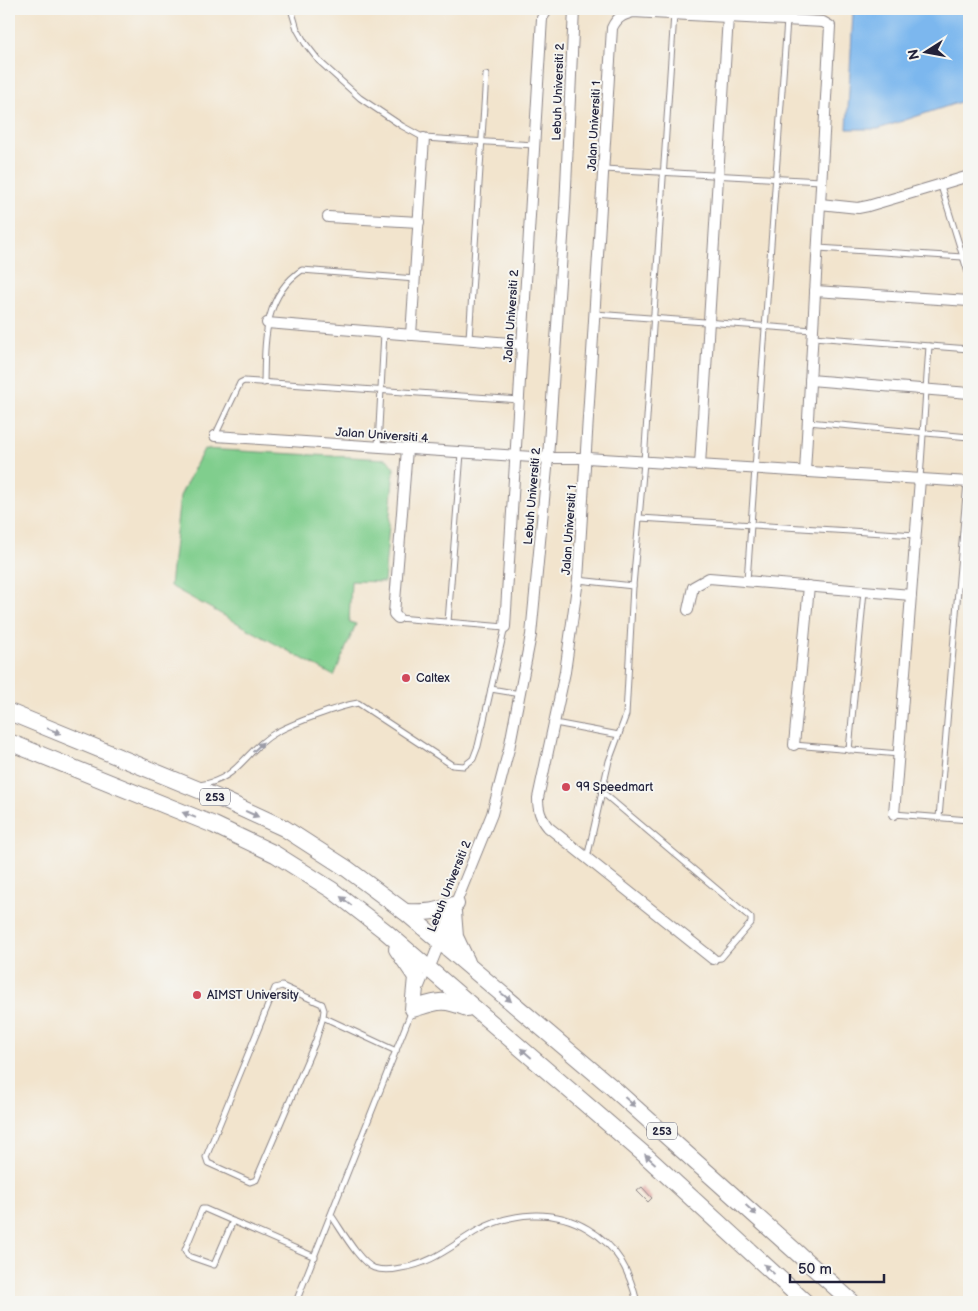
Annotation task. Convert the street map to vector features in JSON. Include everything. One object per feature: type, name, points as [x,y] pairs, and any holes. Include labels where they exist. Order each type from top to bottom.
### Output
[{"type":"main road","name":"253","points":[[9,712],[284,828],[346,868],[405,912],[614,1088],[852,1302]]},
{"type":"main road","name":"253","points":[[9,742],[214,825],[275,854],[332,890],[385,931],[646,1156],[805,1302]]},
{"type":"main road","points":[[405,912],[428,913],[454,908],[455,937],[469,966]]},
{"type":"main road","points":[[385,931],[416,977],[413,1009],[433,1002],[448,1000],[480,1014]]},
{"type":"street","name":"Jalan Universiti 2","points":[[505,626],[542,18],[548,9]]},
{"type":"street","name":"Lebuh Universiti 2","points":[[429,969],[492,814],[521,694],[536,598],[548,458],[568,143],[574,9]]},
{"type":"street","name":"Jalan Universiti 1","points":[[674,14],[634,12],[616,19],[612,28],[578,580],[571,636],[555,723],[538,798],[538,809],[541,818],[548,827],[713,959]]},
{"type":"street","points":[[674,14],[823,22],[830,26],[804,472]]},
{"type":"street","points":[[700,465],[728,17]]},
{"type":"street","points":[[411,335],[424,138]]},
{"type":"street","points":[[820,204],[858,208],[941,186],[969,176]]},
{"type":"street","points":[[328,217],[418,222]]},
{"type":"street","points":[[815,292],[969,301]]},
{"type":"street","points":[[267,323],[522,344]]},
{"type":"street","points":[[810,380],[969,393]]},
{"type":"street","name":"Jalan Universiti 4","points":[[215,436],[461,453],[548,458],[587,458],[968,482]]},
{"type":"street","points":[[398,618],[394,614],[407,449]]},
{"type":"street","points":[[894,814],[920,479]]},
{"type":"street","points":[[688,610],[693,587],[709,578],[911,595]]},
{"type":"street","points":[[794,745],[808,586]]},
{"type":"lane","points":[[291,9],[296,28],[305,43],[336,78],[383,114],[424,138],[534,145]]},
{"type":"lane","points":[[587,858],[612,748],[619,736],[626,715],[633,586],[640,518],[674,14]]},
{"type":"lane","points":[[747,582],[787,20]]},
{"type":"lane","points":[[469,339],[486,75]]},
{"type":"lane","points":[[604,169],[821,182]]},
{"type":"lane","points":[[941,186],[969,276]]},
{"type":"lane","points":[[818,248],[964,257]]},
{"type":"lane","points":[[264,383],[264,336],[267,323],[276,298],[293,276],[302,270],[415,279]]},
{"type":"lane","points":[[595,314],[766,326],[812,333],[969,349]]},
{"type":"lane","points":[[378,447],[384,332]]},
{"type":"lane","points":[[920,479],[929,346]]},
{"type":"lane","points":[[215,436],[240,383],[244,381],[518,400]]},
{"type":"lane","points":[[807,422],[969,437]]},
{"type":"lane","points":[[448,622],[461,453]]},
{"type":"lane","points":[[939,818],[968,482]]},
{"type":"lane","points":[[640,518],[916,535]]},
{"type":"lane","points":[[578,580],[633,586]]},
{"type":"lane","points":[[849,750],[864,591]]},
{"type":"lane","points":[[188,786],[216,783],[233,772],[277,732],[358,703],[452,765],[464,766],[473,759],[478,746],[505,626],[398,618]]},
{"type":"lane","points":[[491,689],[521,694]]},
{"type":"lane","points":[[555,723],[619,736]]},
{"type":"lane","points":[[794,745],[898,754]]},
{"type":"lane","points":[[602,792],[751,918],[751,923],[721,958],[713,959]]},
{"type":"lane","points":[[894,814],[969,820]]},
{"type":"lane","points":[[296,1302],[429,969]]},
{"type":"lane","points":[[282,986],[322,1004],[324,1010],[323,1017],[316,1040],[256,1180],[250,1182],[208,1163],[206,1157],[275,988],[282,986]]},
{"type":"lane","points":[[323,1017],[396,1051]]},
{"type":"lane","points":[[233,1221],[214,1265],[188,1256],[185,1250],[200,1209],[205,1209],[233,1221],[315,1257]]},
{"type":"lane","points":[[331,1216],[365,1262],[375,1268],[388,1270],[419,1265],[435,1259],[474,1233],[502,1220],[535,1214],[562,1218],[578,1223],[609,1244],[623,1262],[632,1282],[636,1302]]},
{"type":"green space","points":[[204,449],[387,459],[394,468],[384,582],[351,581],[349,622],[356,624],[334,676],[170,586],[180,496]]},
{"type":"water","points":[[867,9],[969,9],[969,99],[878,129],[847,129],[853,13]]},
{"type":"building","points":[[642,1187],[652,1198],[648,1202],[637,1191]]},
{"type":"place","name":"Caltex","points":[[406,678]]},
{"type":"place","name":"99 Speedmart","points":[[566,787]]},
{"type":"place","name":"AIMST University","points":[[197,995]]}]
